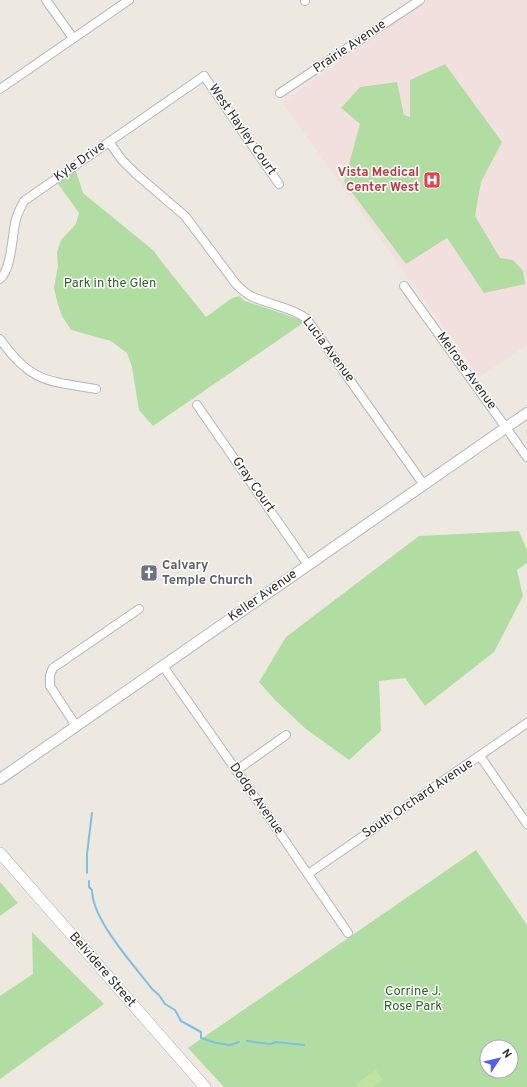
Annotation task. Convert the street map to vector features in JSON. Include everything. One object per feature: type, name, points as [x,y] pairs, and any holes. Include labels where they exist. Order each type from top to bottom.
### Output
[{"type":"main road","name":"Belvidere Street","points":[[0,853],[205,1087]]},
{"type":"street","points":[[46,0],[73,38]]},
{"type":"street","points":[[0,89],[129,0]]},
{"type":"street","name":"Prairie Avenue","points":[[280,93],[420,0]]},
{"type":"street","name":"Kyle Drive","points":[[0,279],[4,276],[16,219],[19,209],[24,201],[109,142],[204,72]]},
{"type":"street","name":"West Hayley Court","points":[[204,72],[279,184]]},
{"type":"street","name":"Lucia Avenue","points":[[109,142],[122,160],[136,174],[185,216],[236,284],[244,292],[252,297],[291,310],[306,318],[424,485]]},
{"type":"street","name":"Melrose Avenue","points":[[404,286],[507,427],[527,457]]},
{"type":"street","points":[[0,339],[17,361],[29,371],[42,378],[50,381],[96,389]]},
{"type":"street","name":"Gray Court","points":[[197,405],[308,565]]},
{"type":"street","name":"Keller Avenue","points":[[0,779],[527,413]]},
{"type":"street","points":[[76,726],[50,686],[50,675],[53,668],[139,609]]},
{"type":"street","name":"Dodge Avenue","points":[[163,666],[348,933]]},
{"type":"street","name":"South Orchard Avenue","points":[[308,874],[527,724]]},
{"type":"street","points":[[236,770],[286,735]]},
{"type":"street","points":[[480,756],[527,824]]},
{"type":"shaded area","name":"Vista Medical Center West","points":[[427,0],[527,0],[527,345],[479,377],[282,102]]},
{"type":"green space","points":[[445,64],[502,142],[481,182],[475,216],[500,258],[513,260],[523,271],[525,284],[484,293],[447,238],[406,264],[344,182],[360,124],[341,108],[360,87],[397,82],[404,115],[410,117],[410,80]]},
{"type":"green space","name":"Park in the Glen","points":[[75,168],[83,193],[154,251],[206,317],[232,298],[239,296],[245,301],[299,319],[303,323],[153,426],[139,410],[132,367],[127,353],[111,341],[71,330],[62,316],[58,305],[54,288],[58,266],[57,252],[61,240],[76,224],[79,213],[56,181]]},
{"type":"green space","points":[[519,531],[527,550],[527,563],[517,570],[523,596],[494,652],[425,706],[405,678],[379,681],[381,731],[349,760],[306,729],[275,700],[259,682],[286,637],[419,536]]},
{"type":"green space","name":"Corrine J. Rose Park","points":[[476,850],[527,925],[527,1087],[224,1087],[188,1048]]},
{"type":"green space","points":[[0,882],[18,903],[0,916]]},
{"type":"green space","points":[[32,932],[104,1004],[0,1079],[0,996],[33,974]]},
{"type":"green space","points":[[376,1070],[383,1080],[372,1087],[358,1087],[356,1084]]},
{"type":"waterway","points":[[87,873],[87,854],[92,813]]},
{"type":"waterway","points":[[89,881],[89,887],[92,890],[94,902],[106,928],[125,955],[165,1004],[175,1010],[181,1021],[201,1032],[201,1038],[216,1043],[230,1045],[239,1042]]},
{"type":"waterway","points":[[247,1041],[270,1044],[276,1042],[304,1045]]},
{"type":"place","name":"Vista Medical Center West","points":[[432,180]]},
{"type":"place","name":"Calvary Temple Church","points":[[149,573]]}]
